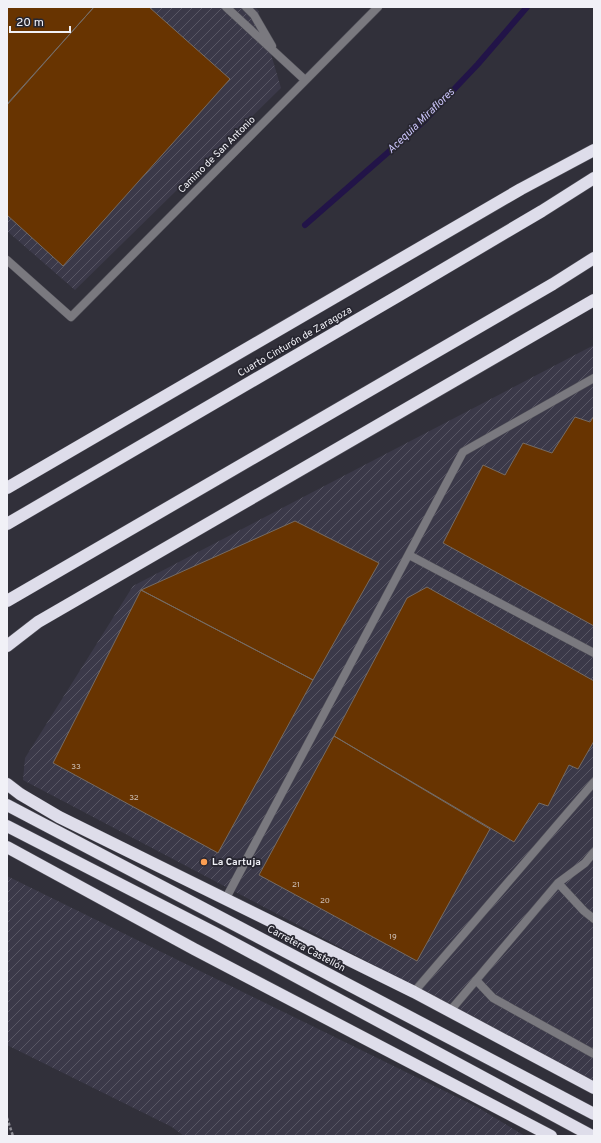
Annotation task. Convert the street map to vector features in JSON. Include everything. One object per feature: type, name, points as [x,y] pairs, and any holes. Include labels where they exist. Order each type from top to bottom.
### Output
[{"type":"highway","points":[[7,488],[520,189],[594,150]]},
{"type":"highway","name":"Cuarto Cinturón de Zaragoza","points":[[7,524],[398,296],[542,211],[594,178]]},
{"type":"highway","points":[[7,601],[553,284],[594,258]]},
{"type":"highway","points":[[7,646],[38,622],[594,300]]},
{"type":"highway","points":[[7,784],[20,794],[59,817],[414,992],[594,1088]]},
{"type":"highway","name":"Carretera Castellón","points":[[7,805],[594,1114]]},
{"type":"highway","points":[[7,826],[215,933],[592,1136]]},
{"type":"highway","points":[[7,847],[194,949],[551,1136]]},
{"type":"street","points":[[226,7],[305,80]]},
{"type":"street","points":[[246,7],[254,15],[276,54]]},
{"type":"street","name":"Camino de San Antonio","points":[[7,260],[71,317],[378,7]]},
{"type":"street","points":[[225,900],[464,452],[594,378]]},
{"type":"street","points":[[409,555],[594,653]]},
{"type":"street","points":[[414,992],[594,782]]},
{"type":"street","points":[[450,1011],[558,883],[585,863],[594,852]]},
{"type":"street","points":[[558,883],[584,911],[594,919]]},
{"type":"street","points":[[476,980],[493,998],[594,1054]]},
{"type":"path","points":[[7,1118],[13,1136]]},
{"type":"shaded area","points":[[7,7],[255,7],[258,10],[281,88],[75,290],[7,231]]},
{"type":"shaded area","points":[[594,345],[594,1081],[23,780],[25,758],[133,586]]},
{"type":"shaded area","points":[[7,876],[477,1107],[525,1136],[184,1136],[172,1127],[7,1045]]},
{"type":"building","points":[[7,7],[94,7],[7,104]]},
{"type":"building","points":[[94,7],[149,7],[230,79],[63,266],[7,215],[7,105]]},
{"type":"building","points":[[594,416],[594,626],[443,543],[483,465],[505,475],[523,443],[552,453],[575,417],[590,422]]},
{"type":"building","points":[[295,521],[379,563],[313,680],[141,590]]},
{"type":"building","points":[[427,587],[594,681],[594,741],[578,769],[569,765],[548,806],[539,803],[514,842],[334,736],[407,598]]},
{"type":"building","points":[[141,590],[313,680],[218,853],[53,763]]},
{"type":"building","points":[[334,736],[490,829],[417,961],[259,875]]},
{"type":"waterway","name":"Acequia Miraflores","points":[[305,225],[424,121],[478,64],[527,7]]},
{"type":"place","name":"La Cartuja","points":[[204,862]]}]
